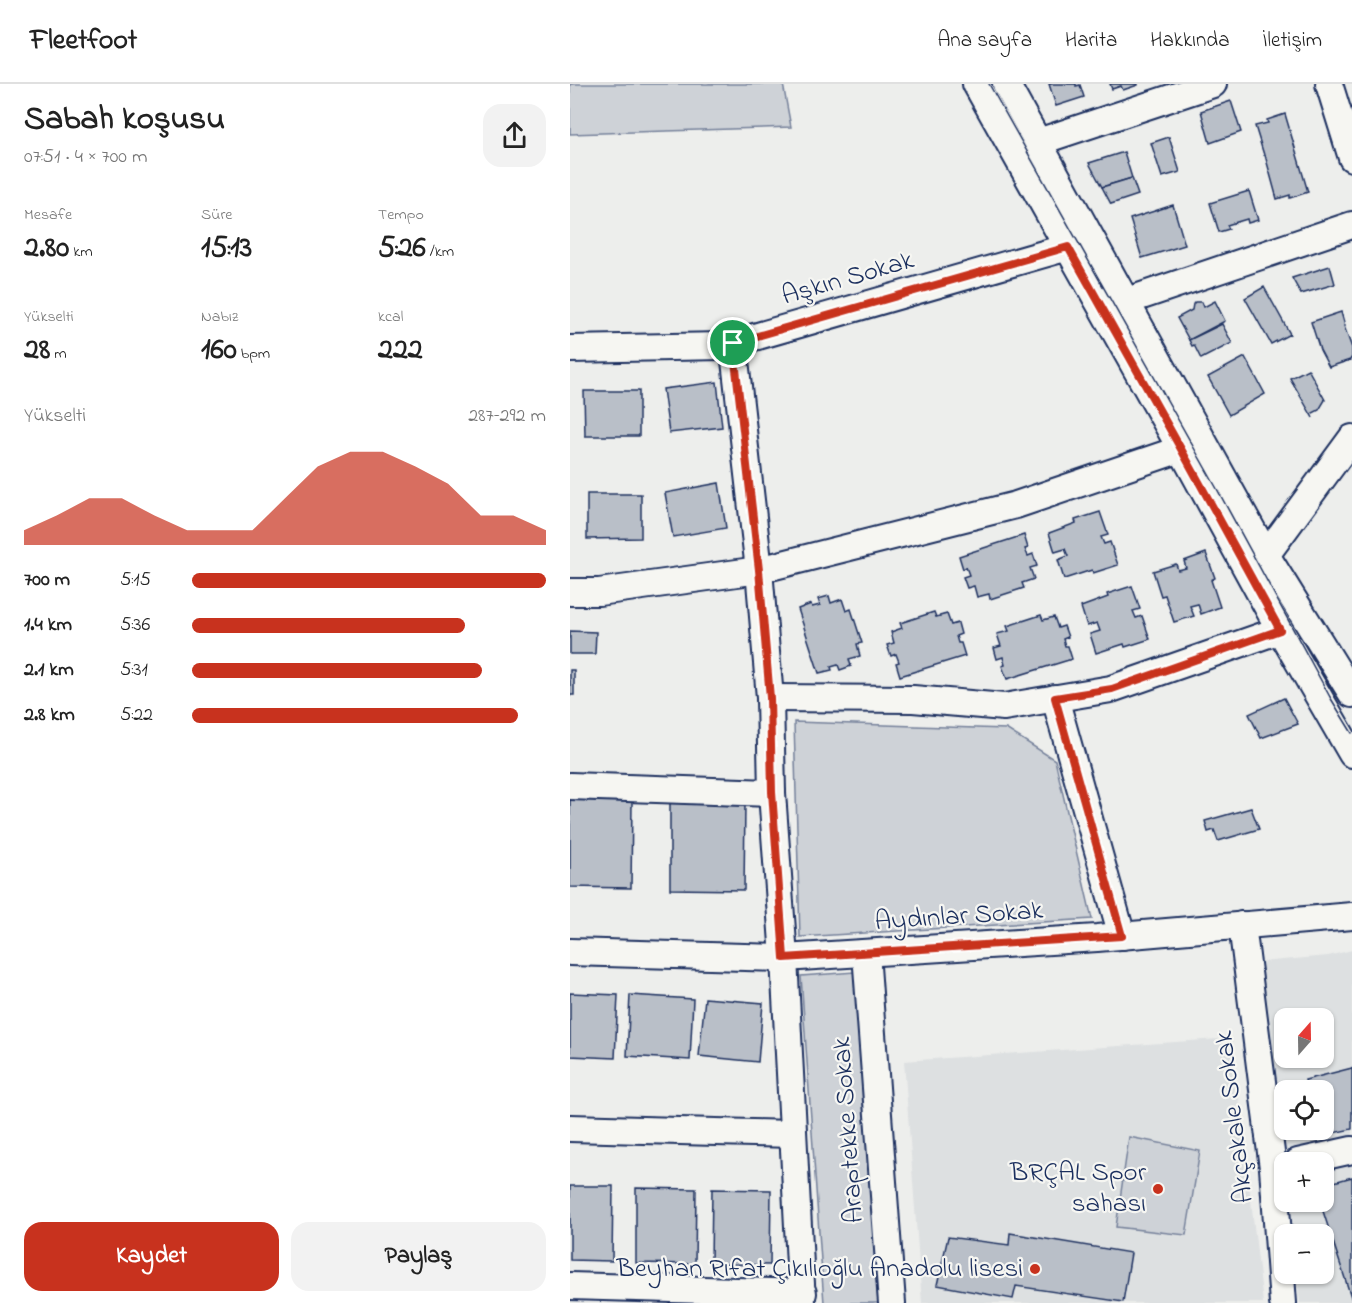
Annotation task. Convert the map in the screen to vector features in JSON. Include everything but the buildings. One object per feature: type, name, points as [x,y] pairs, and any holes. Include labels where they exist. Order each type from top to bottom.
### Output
[{"type":"street","points":[[976,84],[1280,630],[1352,754]]},
{"type":"street","points":[[1006,84],[1266,555],[1352,694]]},
{"type":"street","points":[[1038,142],[1213,84]]},
{"type":"street","points":[[1329,84],[1352,158]]},
{"type":"street","points":[[1127,301],[1352,225]]},
{"type":"street","name":"Aşkın Sokak","points":[[570,349],[723,346],[1068,247]]},
{"type":"street","name":"Araptekke Sokak","points":[[733,343],[759,570],[770,698],[772,792],[784,958],[803,1298]]},
{"type":"street","points":[[1266,555],[1352,438]]},
{"type":"street","points":[[570,592],[599,592],[759,570],[1016,505],[1181,449]]},
{"type":"street","points":[[770,698],[913,699],[1004,707],[1112,689],[1280,630]]},
{"type":"street","points":[[1055,698],[1122,936]]},
{"type":"street","points":[[570,786],[772,792]]},
{"type":"street","name":"Aydınlar Sokak","points":[[570,952],[784,958],[1122,936],[1352,915]]},
{"type":"street","name":"Akçakale Sokak","points":[[1242,925],[1276,1152]]},
{"type":"street","name":"Araptekke Sokak","points":[[866,953],[892,1303]]},
{"type":"street","points":[[570,1128],[793,1134]]},
{"type":"street","points":[[1334,1154],[1352,1150]]},
{"type":"street","name":"Akçakale Sokak","points":[[1280,1212],[1283,1303]]},
{"type":"street","points":[[570,1286],[618,1295],[803,1298]]},
{"type":"shaded area","points":[[570,84],[783,84],[791,127],[570,134]]},
{"type":"shaded area","points":[[794,722],[1006,729],[1055,760],[1092,919],[800,937]]},
{"type":"shaded area","points":[[1352,950],[1352,1136],[1285,1152],[1283,1140],[1334,1140],[1334,1080],[1275,1080],[1259,962],[1328,956]]},
{"type":"shaded area","points":[[855,972],[878,1303],[824,1303],[801,976]]},
{"type":"shaded area","points":[[1232,1038],[1263,1303],[922,1303],[904,1061]]},
{"type":"shaded area","name":"BRÇAL Spor sahası","points":[[1129,1137],[1200,1151],[1186,1235],[1116,1227]]},
{"type":"shaded area","points":[[1352,1162],[1352,1303],[1300,1303],[1297,1284],[1334,1284],[1334,1224],[1290,1224],[1288,1212],[1334,1212],[1334,1166]]},
{"type":"tram line","points":[[989,84],[1352,733]]},
{"type":"place","name":"BRÇAL Spor sahası","points":[[1158,1189]]},
{"type":"place","name":"Beyhan Rıfat Çıkılıoğlu Anadolu lisesi","points":[[1035,1269]]},
{"type":"route","points":[[1068,247],[1280,630],[1112,689],[1055,698],[1122,936],[784,958],[772,792],[770,698],[759,570],[733,343],[1068,247]]}]
